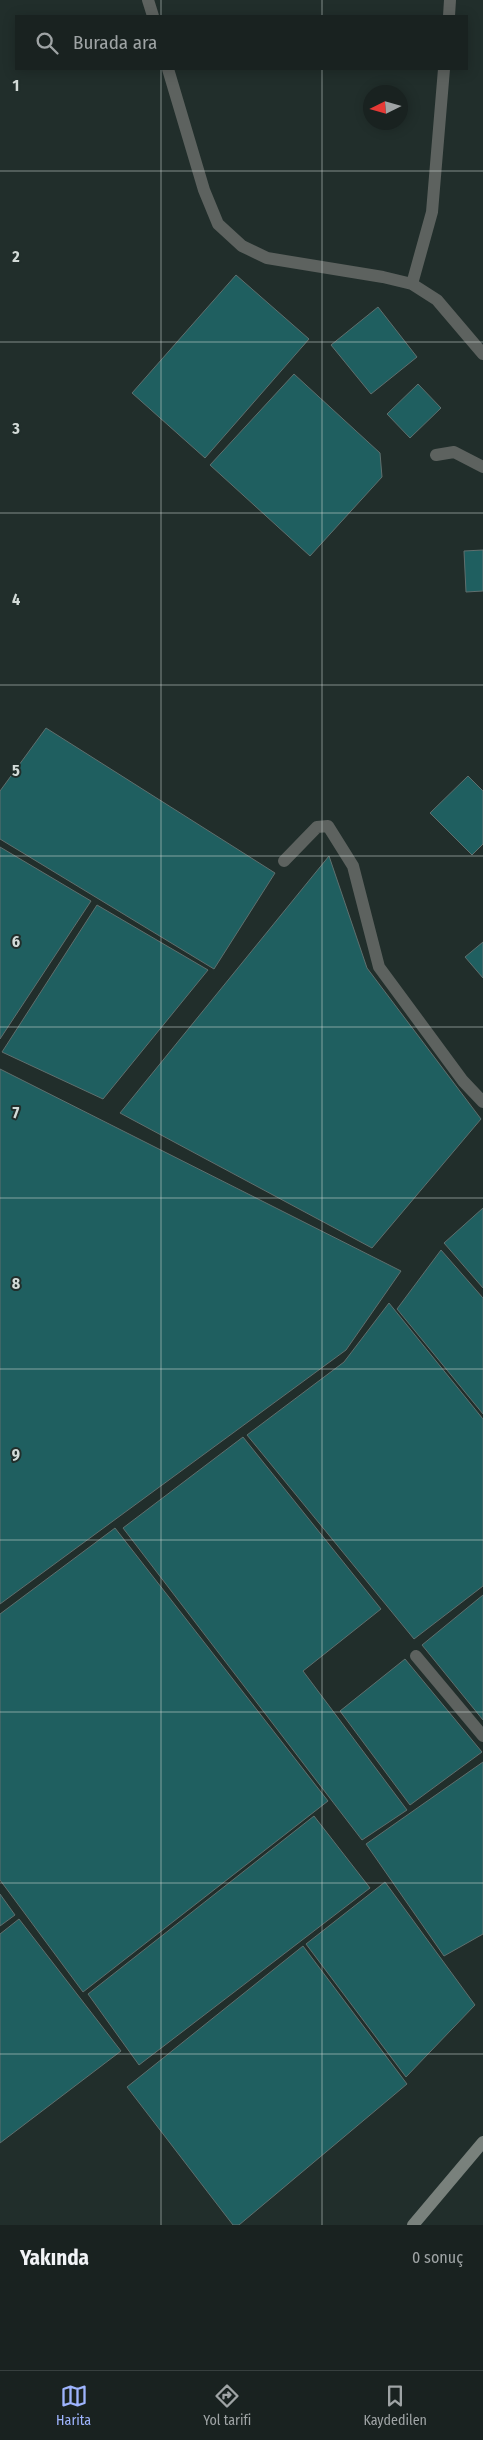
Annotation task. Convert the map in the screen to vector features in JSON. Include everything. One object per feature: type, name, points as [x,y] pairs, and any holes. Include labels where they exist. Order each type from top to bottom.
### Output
[{"type":"main road","points":[[413,2225],[483,2142]]},
{"type":"street","points":[[148,0],[153,15]]},
{"type":"street","points":[[449,15],[450,0]]},
{"type":"street","points":[[168,70],[204,190],[218,224],[242,246],[267,258],[383,277],[412,284],[437,300],[483,354]]},
{"type":"street","points":[[412,284],[432,212],[444,70]]},
{"type":"street","points":[[436,455],[454,452],[483,467]]},
{"type":"street","points":[[284,861],[317,827],[328,826],[353,866],[379,967],[463,1081],[483,1102]]},
{"type":"street","points":[[416,1656],[483,1736]]},
{"type":"building","points":[[236,275],[309,339],[205,458],[132,393]]},
{"type":"building","points":[[378,307],[417,357],[371,394],[331,345]]},
{"type":"building","points":[[294,374],[380,453],[382,477],[310,556],[210,465]]},
{"type":"building","points":[[418,384],[441,408],[410,438],[387,414]]},
{"type":"building","points":[[483,550],[483,591],[466,592],[464,551]]},
{"type":"building","points":[[46,728],[275,873],[214,969],[0,839],[0,791]]},
{"type":"building","points":[[468,776],[483,791],[483,844],[472,855],[430,813]]},
{"type":"building","points":[[0,847],[91,901],[0,1039]]},
{"type":"building","points":[[329,856],[367,968],[481,1119],[372,1248],[120,1113]]},
{"type":"building","points":[[97,905],[208,970],[103,1099],[2,1052]]},
{"type":"building","points":[[483,942],[483,978],[465,957]]},
{"type":"building","points":[[0,1069],[401,1271],[346,1350],[0,1604]]},
{"type":"building","points":[[483,1208],[483,1288],[444,1243]]},
{"type":"building","points":[[441,1250],[483,1298],[483,1414],[397,1309]]},
{"type":"building","points":[[389,1303],[483,1419],[483,1586],[414,1639],[247,1435],[344,1362]]},
{"type":"building","points":[[243,1437],[381,1609],[303,1671],[407,1810],[362,1840],[123,1528]]},
{"type":"building","points":[[115,1528],[328,1801],[83,1992],[0,1880],[0,1614]]},
{"type":"building","points":[[483,1595],[483,1720],[422,1645]]},
{"type":"building","points":[[405,1659],[482,1752],[410,1805],[340,1711]]},
{"type":"building","points":[[483,1762],[483,1934],[444,1956],[366,1844]]},
{"type":"building","points":[[314,1816],[370,1888],[139,2065],[88,1994]]},
{"type":"building","points":[[385,1882],[475,2005],[406,2077],[306,1944]]},
{"type":"building","points":[[0,1894],[15,1915],[0,1926]]},
{"type":"building","points":[[19,1919],[121,2051],[0,2143],[0,1934]]},
{"type":"building","points":[[303,1946],[407,2084],[239,2225],[233,2225],[127,2087]]}]
